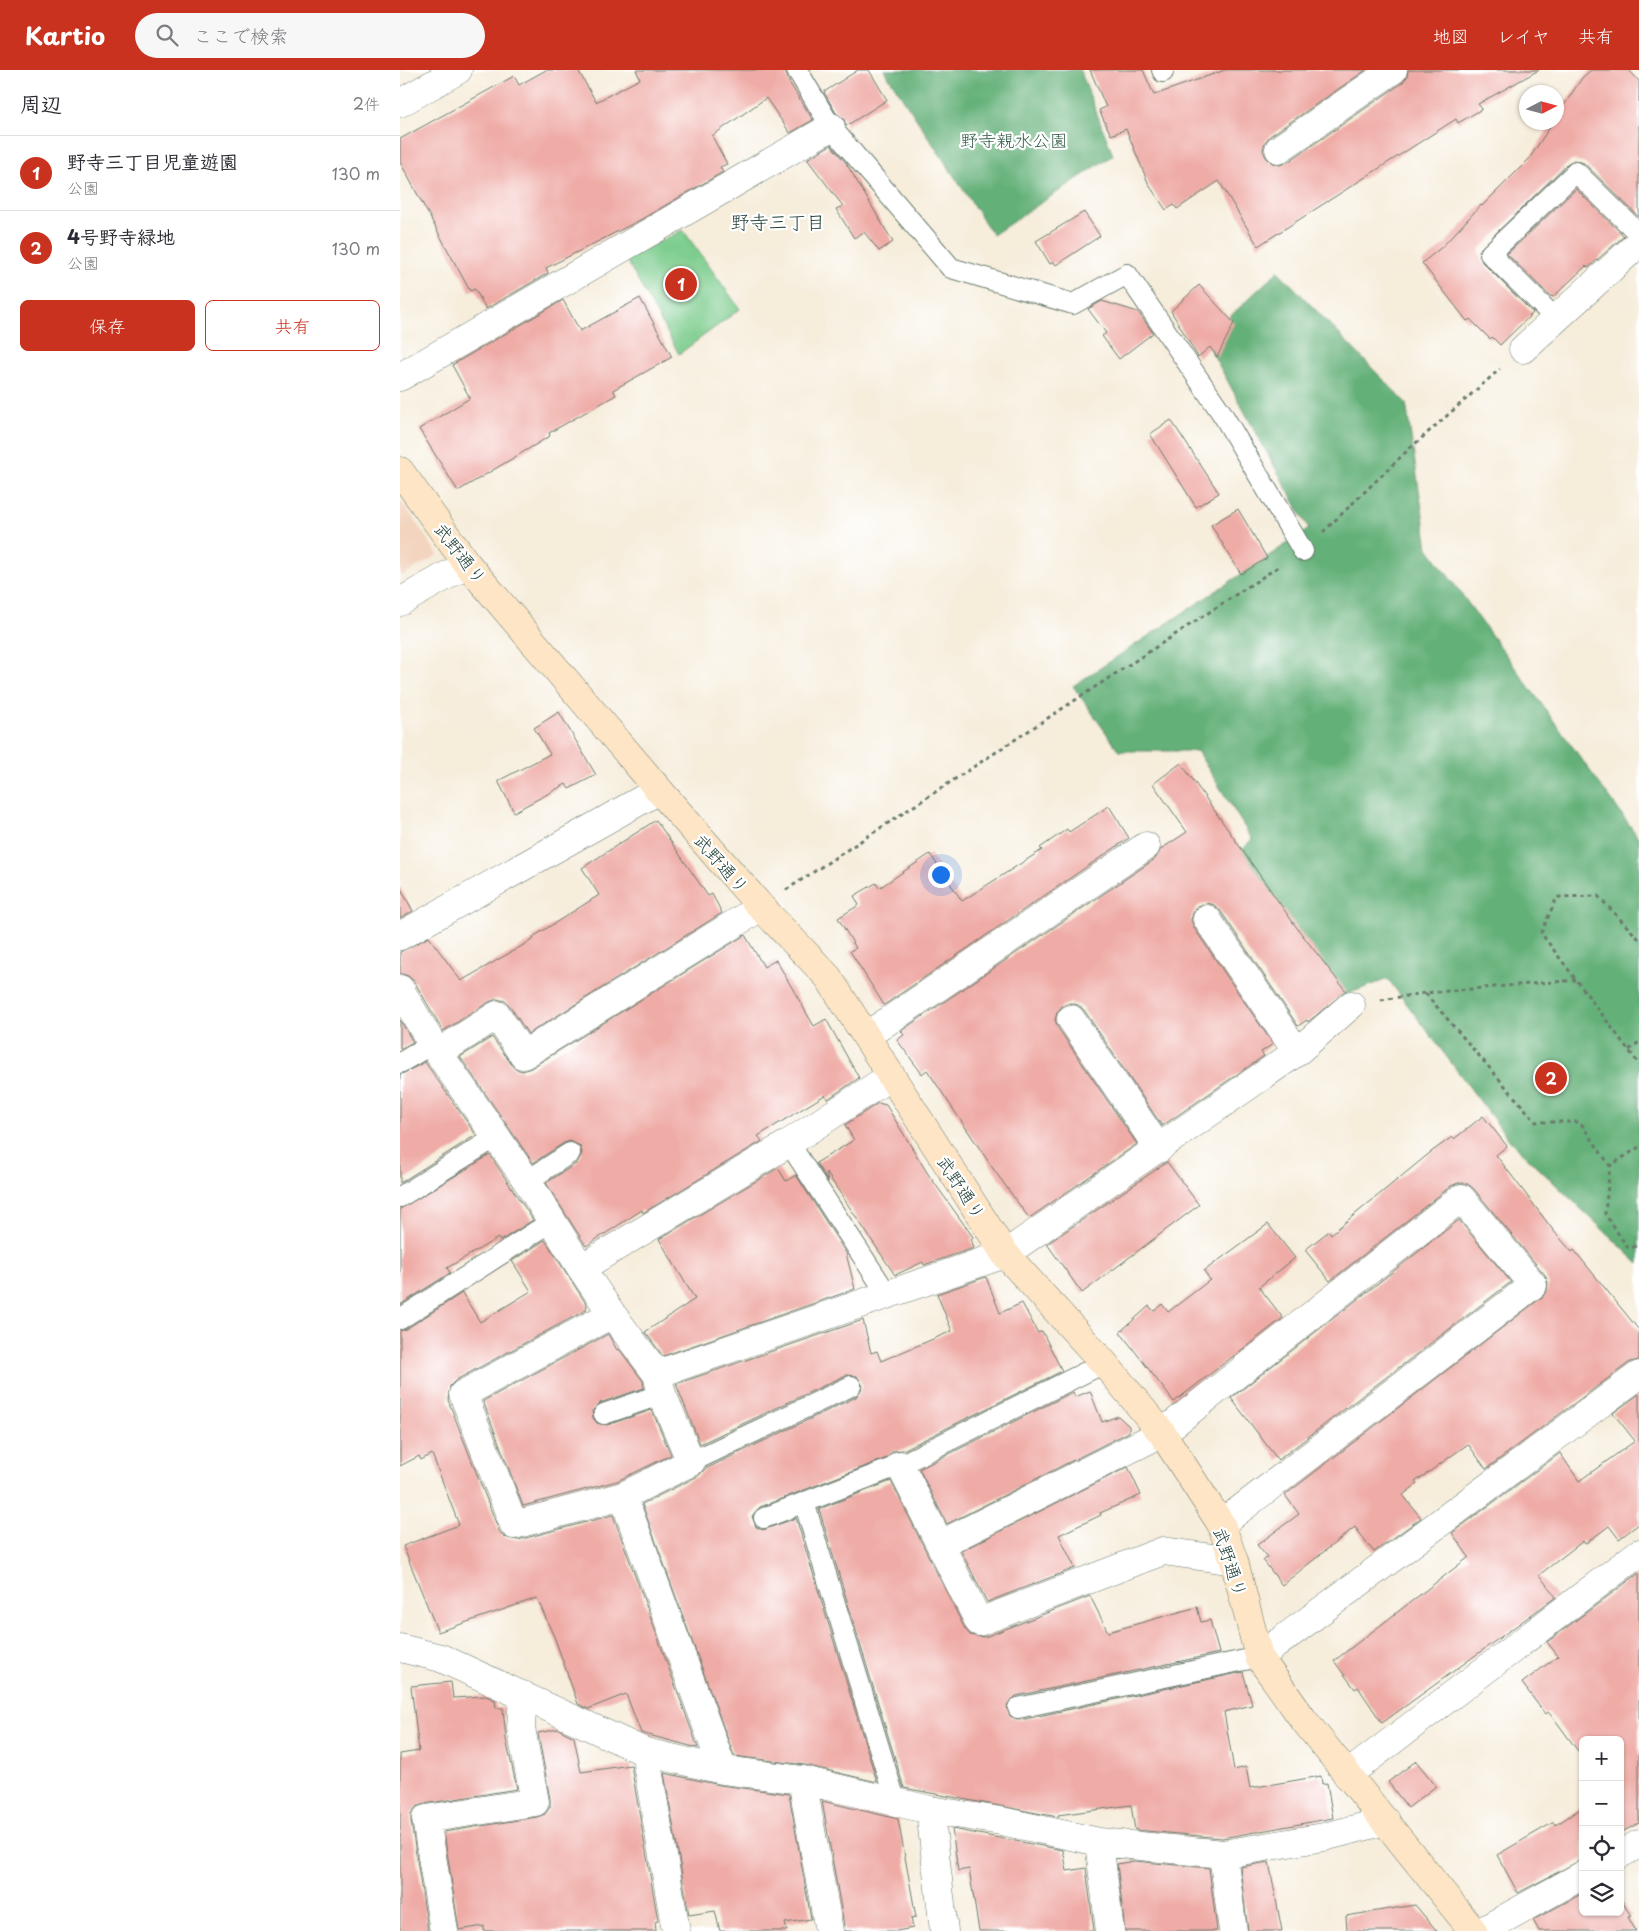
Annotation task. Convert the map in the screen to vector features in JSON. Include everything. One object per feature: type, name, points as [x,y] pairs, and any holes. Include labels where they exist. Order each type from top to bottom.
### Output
[{"type":"street","points":[[400,103],[458,70]]},
{"type":"street","points":[[1279,149],[1393,70]]},
{"type":"street","points":[[400,377],[831,127]]},
{"type":"street","points":[[1523,349],[1639,243]]},
{"type":"street","name":"武野通り","points":[[400,471],[467,564],[658,790],[761,907],[828,977],[1005,1254],[1104,1363],[1162,1434],[1221,1524],[1234,1561],[1259,1657],[1347,1776],[1386,1821],[1473,1931]]},
{"type":"street","points":[[400,602],[467,564]]},
{"type":"street","points":[[400,936],[658,790]]},
{"type":"street","points":[[866,1036],[1146,846]]},
{"type":"street","points":[[435,1048],[497,1015],[523,1055],[761,907]]},
{"type":"street","points":[[1208,919],[1298,1052]]},
{"type":"street","points":[[400,989],[435,1048],[527,1180],[551,1222],[660,1384],[692,1462],[623,1496],[514,1526],[464,1394],[612,1314]]},
{"type":"street","points":[[660,1384],[887,1294],[1005,1254],[1298,1052],[1351,1005]]},
{"type":"street","points":[[1071,1019],[1159,1149]]},
{"type":"street","points":[[581,1268],[789,1143],[892,1076]]},
{"type":"street","points":[[941,1544],[1162,1434],[1461,1198],[1533,1285],[1221,1524]]},
{"type":"street","points":[[1259,1657],[1639,1375]]},
{"type":"street","points":[[900,1465],[979,1622],[1163,1551],[1234,1561]]},
{"type":"street","points":[[623,1496],[723,1770]]},
{"type":"street","points":[[1347,1776],[1639,1553]]},
{"type":"street","points":[[400,1648],[441,1658],[645,1752],[723,1770],[802,1780],[896,1803],[1001,1821],[1099,1842],[1223,1854],[1324,1837],[1386,1821]]},
{"type":"street","points":[[444,1931],[426,1820],[535,1802],[521,1728],[523,1695]]},
{"type":"street","points":[[645,1752],[676,1931]]},
{"type":"street","points":[[802,1780],[829,1931]]},
{"type":"street","points":[[930,1810],[944,1931]]},
{"type":"street","points":[[1099,1842],[1110,1931]]},
{"type":"street","points":[[1624,1852],[1639,1844]]},
{"type":"street","points":[[1223,1854],[1233,1931]]},
{"type":"street","points":[[1482,1931],[1579,1877]]},
{"type":"lane","points":[[797,70],[831,127],[951,268],[1073,304],[1127,274],[1223,415],[1303,551]]},
{"type":"lane","points":[[1556,319],[1490,254],[1576,172],[1639,234]]},
{"type":"lane","points":[[400,1063],[435,1048]]},
{"type":"lane","points":[[400,1197],[496,1137]]},
{"type":"lane","points":[[789,1143],[887,1294]]},
{"type":"lane","points":[[527,1180],[570,1153]]},
{"type":"lane","points":[[400,1319],[551,1222]]},
{"type":"lane","points":[[764,1518],[900,1465],[1104,1363]]},
{"type":"lane","points":[[604,1414],[660,1384]]},
{"type":"lane","points":[[692,1462],[851,1386]]},
{"type":"lane","points":[[804,1502],[896,1803]]},
{"type":"lane","points":[[1018,1708],[1259,1657]]},
{"type":"path","points":[[761,907],[1303,551],[1408,450],[1523,349]]},
{"type":"path","points":[[1639,939],[1598,896],[1557,897],[1541,933],[1639,1064]]},
{"type":"path","points":[[1351,1005],[1425,992],[1576,980]]},
{"type":"path","points":[[1425,992],[1536,1122],[1580,1122],[1610,1166],[1605,1214],[1628,1248],[1639,1246]]},
{"type":"path","points":[[1628,1050],[1639,1042]]},
{"type":"path","points":[[1610,1166],[1639,1147]]},
{"type":"shaded area","points":[[400,499],[438,555],[400,577]]},
{"type":"green space","name":"野寺親水公園","points":[[884,70],[1080,70],[1113,155],[993,235]]},
{"type":"green space","points":[[683,230],[740,309],[679,354],[626,259]]},
{"type":"green space","points":[[1278,271],[1406,403],[1428,548],[1639,838],[1639,1264],[1510,1141],[1388,979],[1315,1006],[1232,862],[1252,839],[1197,751],[1119,751],[1073,686],[1309,529],[1205,340]]},
{"type":"building","points":[[546,70],[578,70],[596,102],[640,79],[636,70],[785,70],[789,82],[813,120],[790,133],[766,98],[712,136],[727,164],[720,167],[723,172],[640,220],[546,268],[548,273],[486,309],[475,289],[470,291],[400,162],[400,139],[514,76],[519,85]]},
{"type":"building","points":[[858,70],[869,70],[887,100],[846,126],[844,119],[836,113],[824,92]]},
{"type":"building","points":[[1090,70],[1143,70],[1154,95],[1225,70],[1366,70],[1270,136],[1265,142],[1263,150],[1266,157],[1272,163],[1280,165],[1288,162],[1402,83],[1407,77],[1408,70],[1539,70],[1478,104],[1482,109],[1458,123],[1456,119],[1258,246],[1219,181],[1177,209],[1174,205],[1166,210],[1149,185],[1126,129],[1111,135],[1099,110],[1106,107]]},
{"type":"building","points":[[1591,70],[1629,70],[1639,81],[1639,217],[1584,163],[1574,160],[1568,163],[1479,250],[1482,262],[1533,313],[1500,345],[1492,337],[1490,339],[1470,319],[1467,321],[1422,263],[1443,246],[1481,205],[1529,159],[1548,130],[1564,130],[1564,105],[1582,78]]},
{"type":"building","points":[[831,145],[846,163],[893,242],[879,251],[864,232],[854,238],[836,209],[843,206],[807,159]]},
{"type":"building","points":[[1576,189],[1624,236],[1588,268],[1586,266],[1553,297],[1507,254]]},
{"type":"building","points":[[1084,212],[1100,236],[1056,265],[1054,262],[1050,264],[1036,241]]},
{"type":"building","points":[[1199,285],[1234,323],[1217,357],[1210,347],[1198,357],[1171,311]]},
{"type":"building","points":[[640,298],[672,357],[613,390],[616,395],[549,433],[550,436],[458,491],[419,429],[470,398],[452,365],[563,300],[580,331]]},
{"type":"building","points":[[1102,301],[1138,312],[1153,333],[1119,359],[1102,336],[1106,333],[1088,309]]},
{"type":"building","points":[[1171,420],[1219,493],[1196,507],[1150,434]]},
{"type":"building","points":[[1238,509],[1267,558],[1241,574],[1211,525]]},
{"type":"building","points":[[559,712],[596,775],[569,789],[566,784],[514,812],[498,781],[550,754],[534,728]]},
{"type":"building","points":[[1181,763],[1297,928],[1346,991],[1308,1022],[1307,1020],[1298,1026],[1220,910],[1214,905],[1206,903],[1198,906],[1191,920],[1194,928],[1273,1044],[1261,1052],[1264,1056],[1162,1126],[1084,1010],[1078,1005],[1070,1003],[1062,1006],[1055,1020],[1058,1028],[1137,1144],[1029,1218],[994,1170],[927,1070],[922,1074],[897,1040],[904,1035],[901,1031],[1155,859],[1161,849],[1187,832],[1153,784]]},
{"type":"building","points":[[1109,806],[1129,838],[884,1005],[850,951],[856,948],[838,918],[859,905],[854,896],[876,883],[879,888],[930,854],[962,901],[1042,850],[1040,848],[1067,829],[1069,832]]},
{"type":"building","points":[[656,820],[708,896],[712,894],[722,913],[528,1034],[510,1006],[505,1001],[497,999],[443,1031],[414,981],[400,973],[400,952],[429,937],[461,981],[534,939],[533,937],[599,895],[582,868]]},
{"type":"building","points":[[400,887],[413,911],[400,918]]},
{"type":"building","points":[[745,935],[764,967],[776,960],[814,1026],[826,1019],[859,1078],[828,1099],[825,1095],[758,1136],[762,1141],[643,1213],[642,1210],[586,1246],[546,1183],[577,1163],[582,1153],[580,1146],[570,1141],[564,1143],[533,1163],[460,1057],[492,1037],[515,1069],[523,1071],[531,1068]]},
{"type":"building","points":[[400,1020],[413,1042],[400,1049]]},
{"type":"building","points":[[425,1062],[476,1135],[400,1183],[400,1075]]},
{"type":"building","points":[[878,1103],[886,1105],[928,1174],[973,1237],[971,1239],[974,1248],[924,1265],[923,1262],[895,1275],[826,1172],[828,1182],[816,1163],[854,1140],[845,1125]]},
{"type":"building","points":[[1483,1116],[1507,1146],[1496,1155],[1553,1230],[1572,1252],[1574,1250],[1639,1330],[1639,1360],[1630,1362],[1486,1469],[1468,1444],[1415,1482],[1417,1484],[1403,1495],[1421,1518],[1374,1552],[1355,1527],[1282,1585],[1263,1560],[1267,1557],[1257,1545],[1299,1514],[1285,1495],[1542,1297],[1547,1291],[1548,1283],[1545,1275],[1473,1188],[1466,1183],[1458,1183],[1451,1186],[1330,1281],[1305,1250],[1329,1231],[1331,1234],[1431,1152],[1452,1137],[1454,1139]]},
{"type":"building","points":[[490,1155],[533,1220],[500,1241],[498,1238],[447,1268],[450,1273],[400,1305],[400,1209]]},
{"type":"building","points":[[1167,1162],[1199,1205],[1082,1293],[1047,1244]]},
{"type":"building","points":[[778,1168],[786,1181],[796,1175],[846,1253],[855,1289],[663,1356],[645,1332],[695,1299],[659,1239]]},
{"type":"building","points":[[1459,1220],[1511,1282],[1278,1460],[1231,1398]]},
{"type":"building","points":[[1268,1224],[1295,1258],[1259,1287],[1283,1318],[1174,1402],[1120,1332],[1149,1306],[1154,1311],[1162,1304],[1168,1312],[1210,1280],[1204,1271]]},
{"type":"building","points":[[545,1240],[587,1305],[586,1310],[456,1380],[450,1386],[448,1400],[499,1531],[504,1537],[518,1540],[613,1515],[698,1748],[641,1733],[626,1694],[588,1709],[578,1704],[555,1639],[537,1598],[438,1632],[403,1546],[459,1525],[432,1454],[421,1460],[419,1456],[400,1466],[400,1331],[462,1293],[480,1322],[531,1291],[512,1261]]},
{"type":"building","points":[[986,1277],[1000,1313],[1022,1303],[1038,1333],[1042,1331],[1062,1371],[903,1450],[893,1451],[887,1458],[760,1507],[752,1516],[756,1527],[763,1530],[796,1518],[877,1782],[805,1765],[734,1756],[642,1504],[698,1476],[705,1469],[856,1397],[863,1386],[857,1376],[846,1375],[700,1444],[676,1384],[863,1320],[871,1353],[877,1351],[881,1361],[952,1331],[937,1294]]},
{"type":"building","points":[[608,1334],[617,1350],[619,1349],[643,1381],[644,1388],[600,1403],[592,1411],[593,1418],[597,1423],[607,1425],[652,1410],[671,1455],[617,1481],[523,1506],[483,1401]]},
{"type":"building","points":[[1090,1391],[1102,1422],[1118,1416],[1129,1426],[1129,1432],[947,1524],[919,1469],[1073,1392],[1075,1397]]},
{"type":"building","points":[[1639,1394],[1639,1524],[1619,1539],[1609,1526],[1585,1544],[1583,1541],[1539,1575],[1556,1597],[1382,1723],[1358,1687],[1355,1689],[1334,1661],[1469,1557],[1452,1533],[1560,1453],[1579,1481],[1635,1441],[1613,1413]]},
{"type":"building","points":[[1128,1467],[1141,1495],[1100,1513],[1101,1515],[1059,1535],[1075,1568],[987,1602],[961,1551]]},
{"type":"building","points":[[891,1481],[965,1629],[970,1635],[985,1637],[1090,1596],[1108,1632],[1197,1607],[1201,1622],[1210,1620],[1219,1653],[1016,1696],[1007,1705],[1010,1716],[1020,1720],[1243,1672],[1252,1705],[1224,1712],[1234,1770],[1246,1767],[1250,1788],[1321,1776],[1322,1784],[1327,1783],[1333,1818],[1222,1838],[1135,1830],[1131,1805],[1058,1815],[1058,1817],[904,1788],[819,1509]]},
{"type":"building","points":[[1639,1573],[1639,1823],[1624,1831],[1624,1736],[1579,1736],[1579,1753],[1556,1721],[1548,1712],[1545,1714],[1522,1683],[1558,1656],[1547,1642]]},
{"type":"building","points":[[451,1682],[453,1698],[486,1696],[495,1700],[496,1708],[503,1708],[506,1739],[517,1789],[424,1804],[416,1807],[411,1814],[411,1821],[428,1931],[400,1931],[400,1754],[419,1751],[411,1686]]},
{"type":"building","points":[[558,1729],[574,1737],[581,1772],[631,1765],[658,1921],[655,1922],[656,1931],[484,1931],[484,1926],[459,1930],[444,1832],[537,1817],[545,1814],[550,1807],[550,1799],[538,1733]]},
{"type":"building","points":[[1416,1761],[1436,1786],[1408,1808],[1388,1782]]},
{"type":"building","points":[[664,1773],[720,1785],[789,1794],[811,1919],[785,1923],[787,1931],[720,1931],[715,1911],[689,1915]]},
{"type":"building","points":[[822,1801],[898,1819],[916,1917],[911,1918],[913,1928],[897,1931],[845,1931]]},
{"type":"building","points":[[1579,1810],[1579,1861],[1518,1893],[1497,1855],[1554,1822],[1556,1825]]},
{"type":"building","points":[[952,1829],[1063,1850],[1067,1871],[1086,1868],[1094,1931],[979,1931],[969,1869],[958,1871]]},
{"type":"building","points":[[1134,1861],[1209,1868],[1217,1931],[1125,1931],[1117,1864]]},
{"type":"building","points":[[1269,1862],[1282,1931],[1248,1931],[1240,1867]]},
{"type":"building","points":[[1579,1895],[1579,1916],[1624,1916],[1624,1905],[1631,1916],[1628,1917],[1636,1931],[1539,1931],[1533,1920]]},
{"type":"building","points":[[1415,1905],[1437,1931],[1347,1931],[1346,1916]]},
{"type":"place","name":"野寺三丁目児童遊園","points":[[681,284]]},
{"type":"place","name":"4号野寺緑地","points":[[1551,1078]]},
{"type":"district","name":"野寺三丁目","points":[[778,221]]}]
